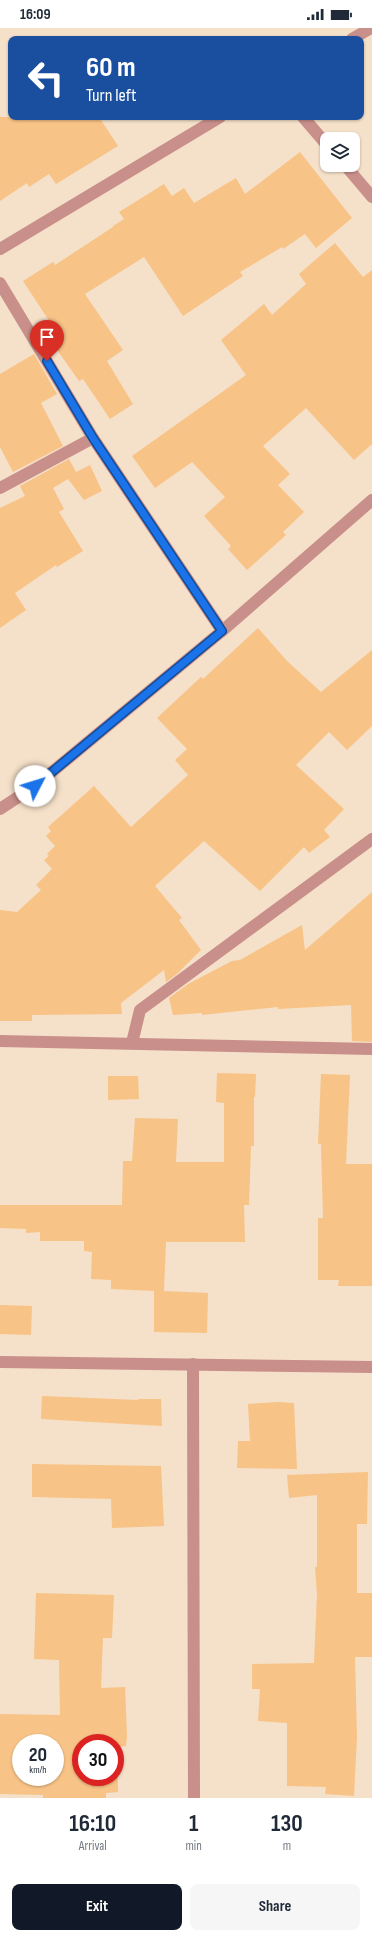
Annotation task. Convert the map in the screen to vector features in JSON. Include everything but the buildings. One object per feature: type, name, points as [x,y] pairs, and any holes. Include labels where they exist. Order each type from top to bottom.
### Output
[{"type":"street","points":[[357,36],[371,28]]},
{"type":"street","points":[[0,249],[215,120]]},
{"type":"street","points":[[306,120],[320,136]]},
{"type":"street","points":[[351,172],[372,197]]},
{"type":"street","points":[[0,283],[93,438],[222,631]]},
{"type":"street","points":[[0,488],[93,438]]},
{"type":"street","points":[[0,809],[35,786],[222,631],[372,500]]},
{"type":"street","points":[[132,1043],[140,1010],[372,839]]},
{"type":"street","points":[[0,1041],[372,1049]]},
{"type":"street","points":[[0,1362],[372,1367]]},
{"type":"street","points":[[193,1364],[194,1798]]},
{"type":"route","points":[[35,786],[222,631],[93,438],[47,361]]}]
